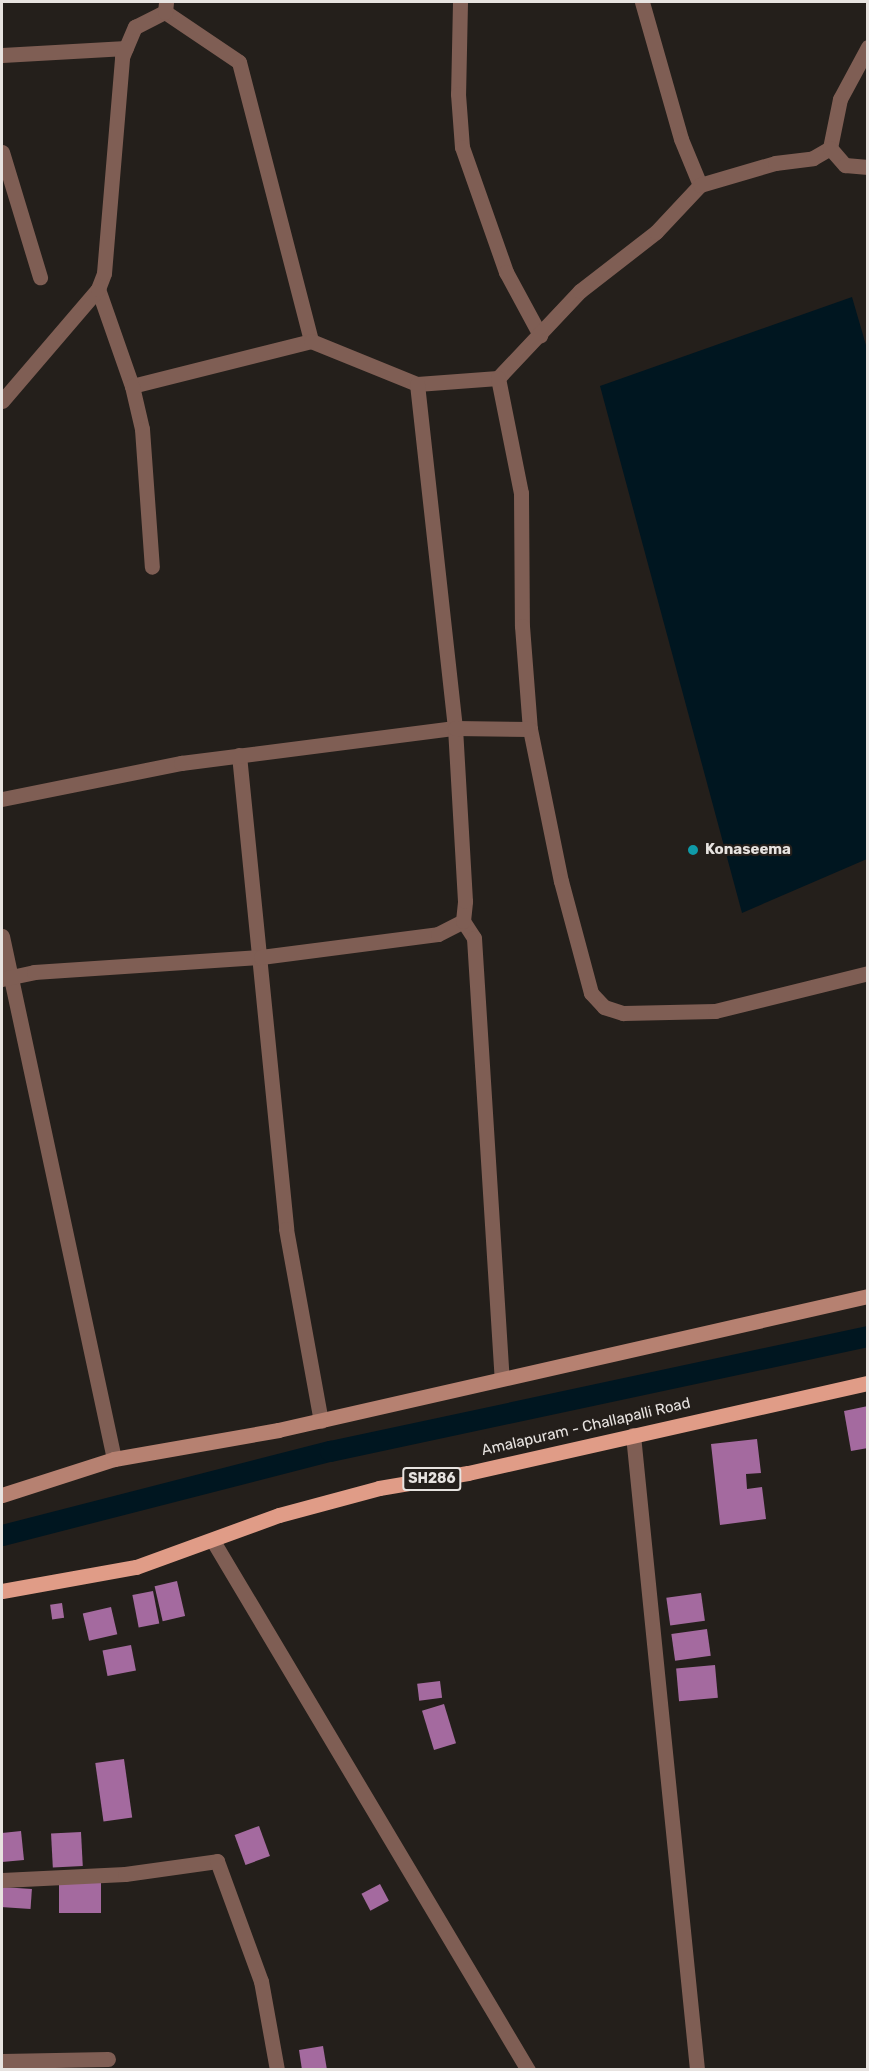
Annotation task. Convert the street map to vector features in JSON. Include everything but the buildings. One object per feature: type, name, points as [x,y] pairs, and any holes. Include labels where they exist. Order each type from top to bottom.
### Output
[{"type":"main road","name":"Amalapuram - Challapalli Road","points":[[2,1592],[136,1567],[213,1541],[279,1515],[379,1488],[867,1383]]},
{"type":"street","points":[[460,2],[458,94],[462,147],[506,272],[540,335]]},
{"type":"street","points":[[642,2],[681,139],[700,185]]},
{"type":"street","points":[[2,401],[98,289],[104,273],[117,92],[126,48],[135,27],[165,7],[239,62],[311,341]]},
{"type":"street","points":[[132,386],[311,341],[417,384],[498,378],[580,291],[656,232],[700,185],[775,163],[813,158],[830,148],[840,99],[867,47]]},
{"type":"street","points":[[2,55],[126,48]]},
{"type":"street","points":[[830,148],[844,165],[867,166]]},
{"type":"street","points":[[2,152],[40,277]]},
{"type":"street","points":[[98,289],[132,386],[142,429],[152,567]]},
{"type":"street","points":[[498,378],[521,493],[522,626],[530,729],[581,963],[591,993],[604,1007],[656,1015],[715,1011],[867,973]]},
{"type":"street","points":[[417,384],[455,728],[463,921],[474,938],[502,1378]]},
{"type":"street","points":[[2,799],[238,755],[455,728],[530,729]]},
{"type":"street","points":[[238,755],[261,957],[286,1229],[321,1420]]},
{"type":"street","points":[[6,977],[261,957],[438,934],[463,921]]},
{"type":"street","points":[[2,936],[6,977],[114,1459]]},
{"type":"street","points":[[2,1495],[114,1459],[321,1420],[867,1296]]},
{"type":"street","points":[[633,1435],[675,1884],[697,2070]]},
{"type":"street","points":[[213,1541],[528,2070]]},
{"type":"street","points":[[2,1880],[125,1874],[217,1860],[261,1981],[278,2070]]},
{"type":"street","points":[[2,2061],[108,2059]]},
{"type":"water","points":[[852,297],[868,352],[867,859],[742,913],[600,386]]},
{"type":"waterway","points":[[2,1535],[330,1451],[868,1336]]},
{"type":"place","name":"Konaseema","points":[[693,850]]}]
